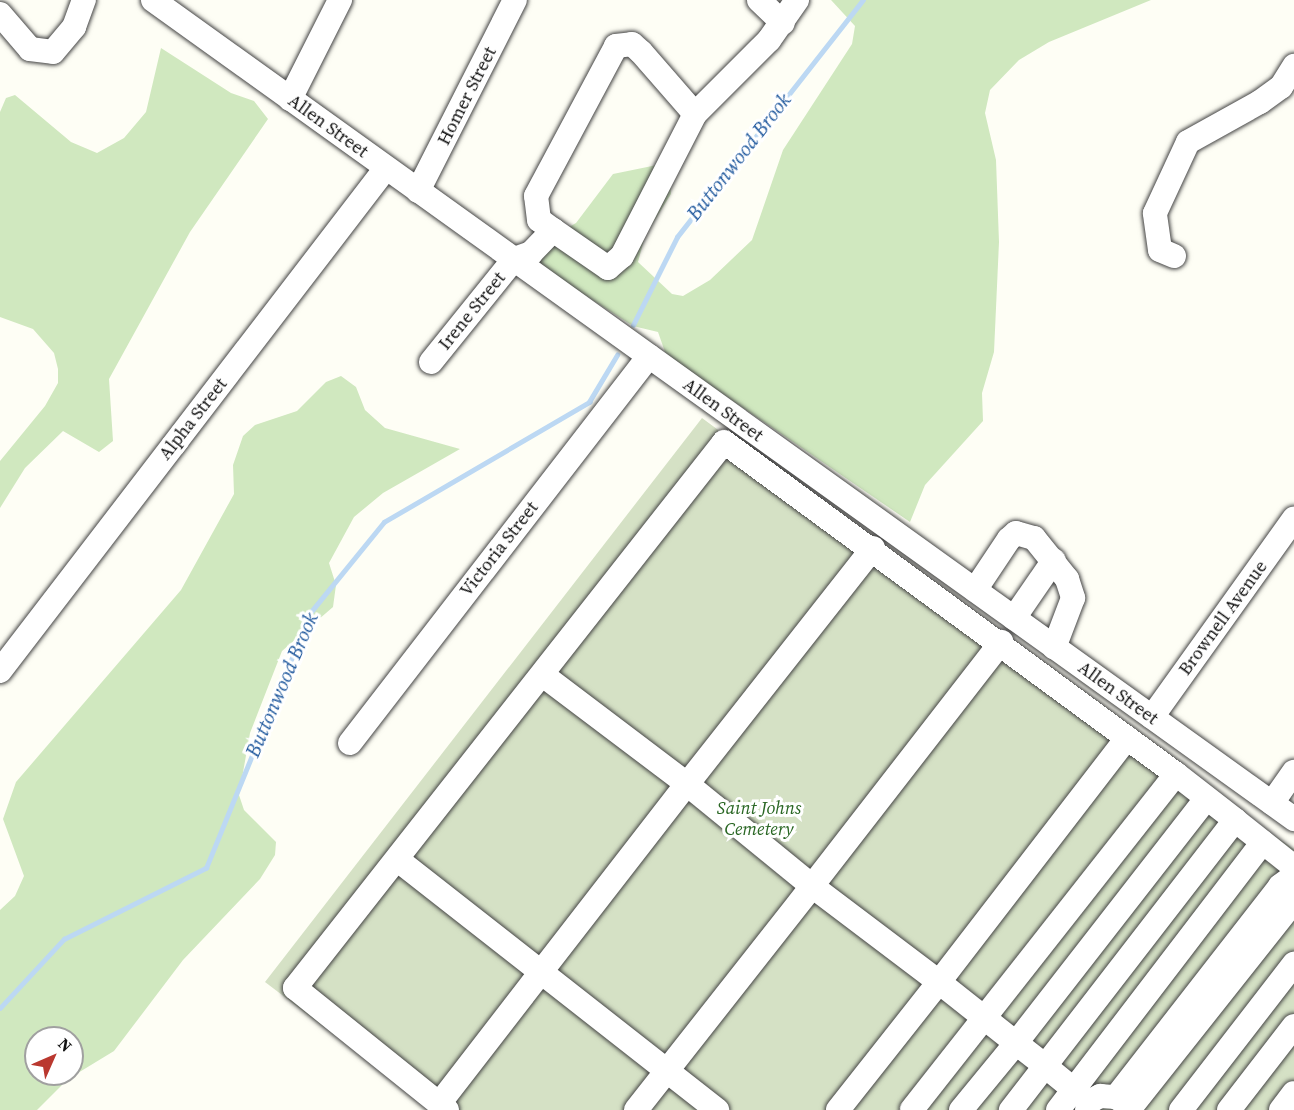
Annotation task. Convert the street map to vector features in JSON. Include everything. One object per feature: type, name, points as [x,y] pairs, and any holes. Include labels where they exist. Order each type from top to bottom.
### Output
[{"type":"street","points":[[0,14],[30,49],[53,52],[74,27],[84,0]]},
{"type":"street","points":[[290,99],[340,0]]},
{"type":"street","name":"Homer Street","points":[[418,191],[515,0]]},
{"type":"street","points":[[759,0],[783,22]]},
{"type":"street","points":[[694,114],[632,44],[616,46],[536,196],[539,220],[608,268],[622,256],[694,114],[783,22],[797,0]]},
{"type":"street","name":"Allen Street","points":[[157,1],[290,99],[1294,819]]},
{"type":"street","points":[[1174,256],[1161,250],[1155,213],[1188,142],[1260,102],[1281,87],[1294,66]]},
{"type":"street","name":"Alpha Street","points":[[0,672],[386,168]]},
{"type":"street","points":[[514,259],[531,253],[553,230]]},
{"type":"street","name":"Irene Street","points":[[431,362],[514,259]]},
{"type":"street","name":"Victoria Street","points":[[350,743],[648,356]]},
{"type":"street","points":[[739,422],[398,860],[295,988],[443,1107],[541,972],[873,548]]},
{"type":"street","points":[[724,442],[1001,642],[1176,774],[1294,867]]},
{"type":"street","name":"Brownell Avenue","points":[[1152,717],[1294,519]]},
{"type":"street","points":[[975,590],[1016,533],[1034,538],[1054,560],[1073,598],[1054,648]]},
{"type":"street","points":[[1014,618],[1054,560]]},
{"type":"street","points":[[636,1110],[1001,642]]},
{"type":"street","points":[[543,675],[687,784],[812,886],[985,1018],[1083,1100]]},
{"type":"street","points":[[838,1110],[1127,738]]},
{"type":"street","points":[[1272,803],[1294,772]]},
{"type":"street","points":[[912,1110],[1176,774]]},
{"type":"street","points":[[961,1110],[1206,799]]},
{"type":"street","points":[[1011,1110],[1235,820]]},
{"type":"street","points":[[1083,1100],[1263,842]]},
{"type":"street","points":[[398,860],[717,1110]]},
{"type":"street","points":[[1126,1105],[1280,886],[1294,876]]},
{"type":"street","points":[[1126,1105],[1294,901]]},
{"type":"street","points":[[1181,1110],[1294,963]]},
{"type":"street","points":[[1229,1110],[1294,1026]]},
{"type":"street","points":[[1281,1110],[1294,1093]]},
{"type":"street","points":[[1058,1110],[1083,1100],[1126,1105]]},
{"type":"green space","points":[[831,0],[1151,0],[1049,42],[1019,60],[990,90],[985,113],[996,160],[999,242],[994,352],[982,393],[983,421],[925,485],[910,522],[679,364],[665,352],[658,332],[633,326],[541,267],[527,251],[576,223],[613,174],[657,165],[670,179],[671,194],[645,236],[638,262],[672,294],[683,296],[710,280],[752,240],[783,150],[852,44],[855,26]]},
{"type":"green space","points":[[161,48],[231,93],[254,101],[268,119],[190,232],[109,379],[113,441],[99,452],[63,431],[25,468],[0,508],[0,461],[45,406],[58,383],[58,369],[54,353],[33,329],[0,317],[0,112],[6,98],[15,95],[71,142],[97,153],[124,138],[146,112]]},
{"type":"green space","points":[[341,376],[356,387],[365,410],[385,428],[460,449],[383,493],[354,517],[329,563],[336,585],[333,607],[282,651],[250,733],[239,795],[244,810],[276,842],[275,855],[260,879],[183,960],[114,1051],[84,1069],[84,1026],[24,1026],[24,1086],[61,1086],[37,1110],[0,1110],[0,910],[15,896],[24,876],[3,819],[16,782],[181,590],[234,494],[233,465],[243,436],[255,425],[297,411],[326,382]]},
{"type":"green space","name":"Saint Johns Cemetery","points":[[702,418],[1192,780],[1294,849],[1294,1110],[433,1110],[265,982]]},
{"type":"waterway","name":"Buttonwood Brook","points":[[633,325],[677,237],[863,0]]},
{"type":"waterway","name":"Buttonwood Brook","points":[[0,1008],[64,939],[206,868],[310,613],[384,522],[589,402],[617,355]]}]
